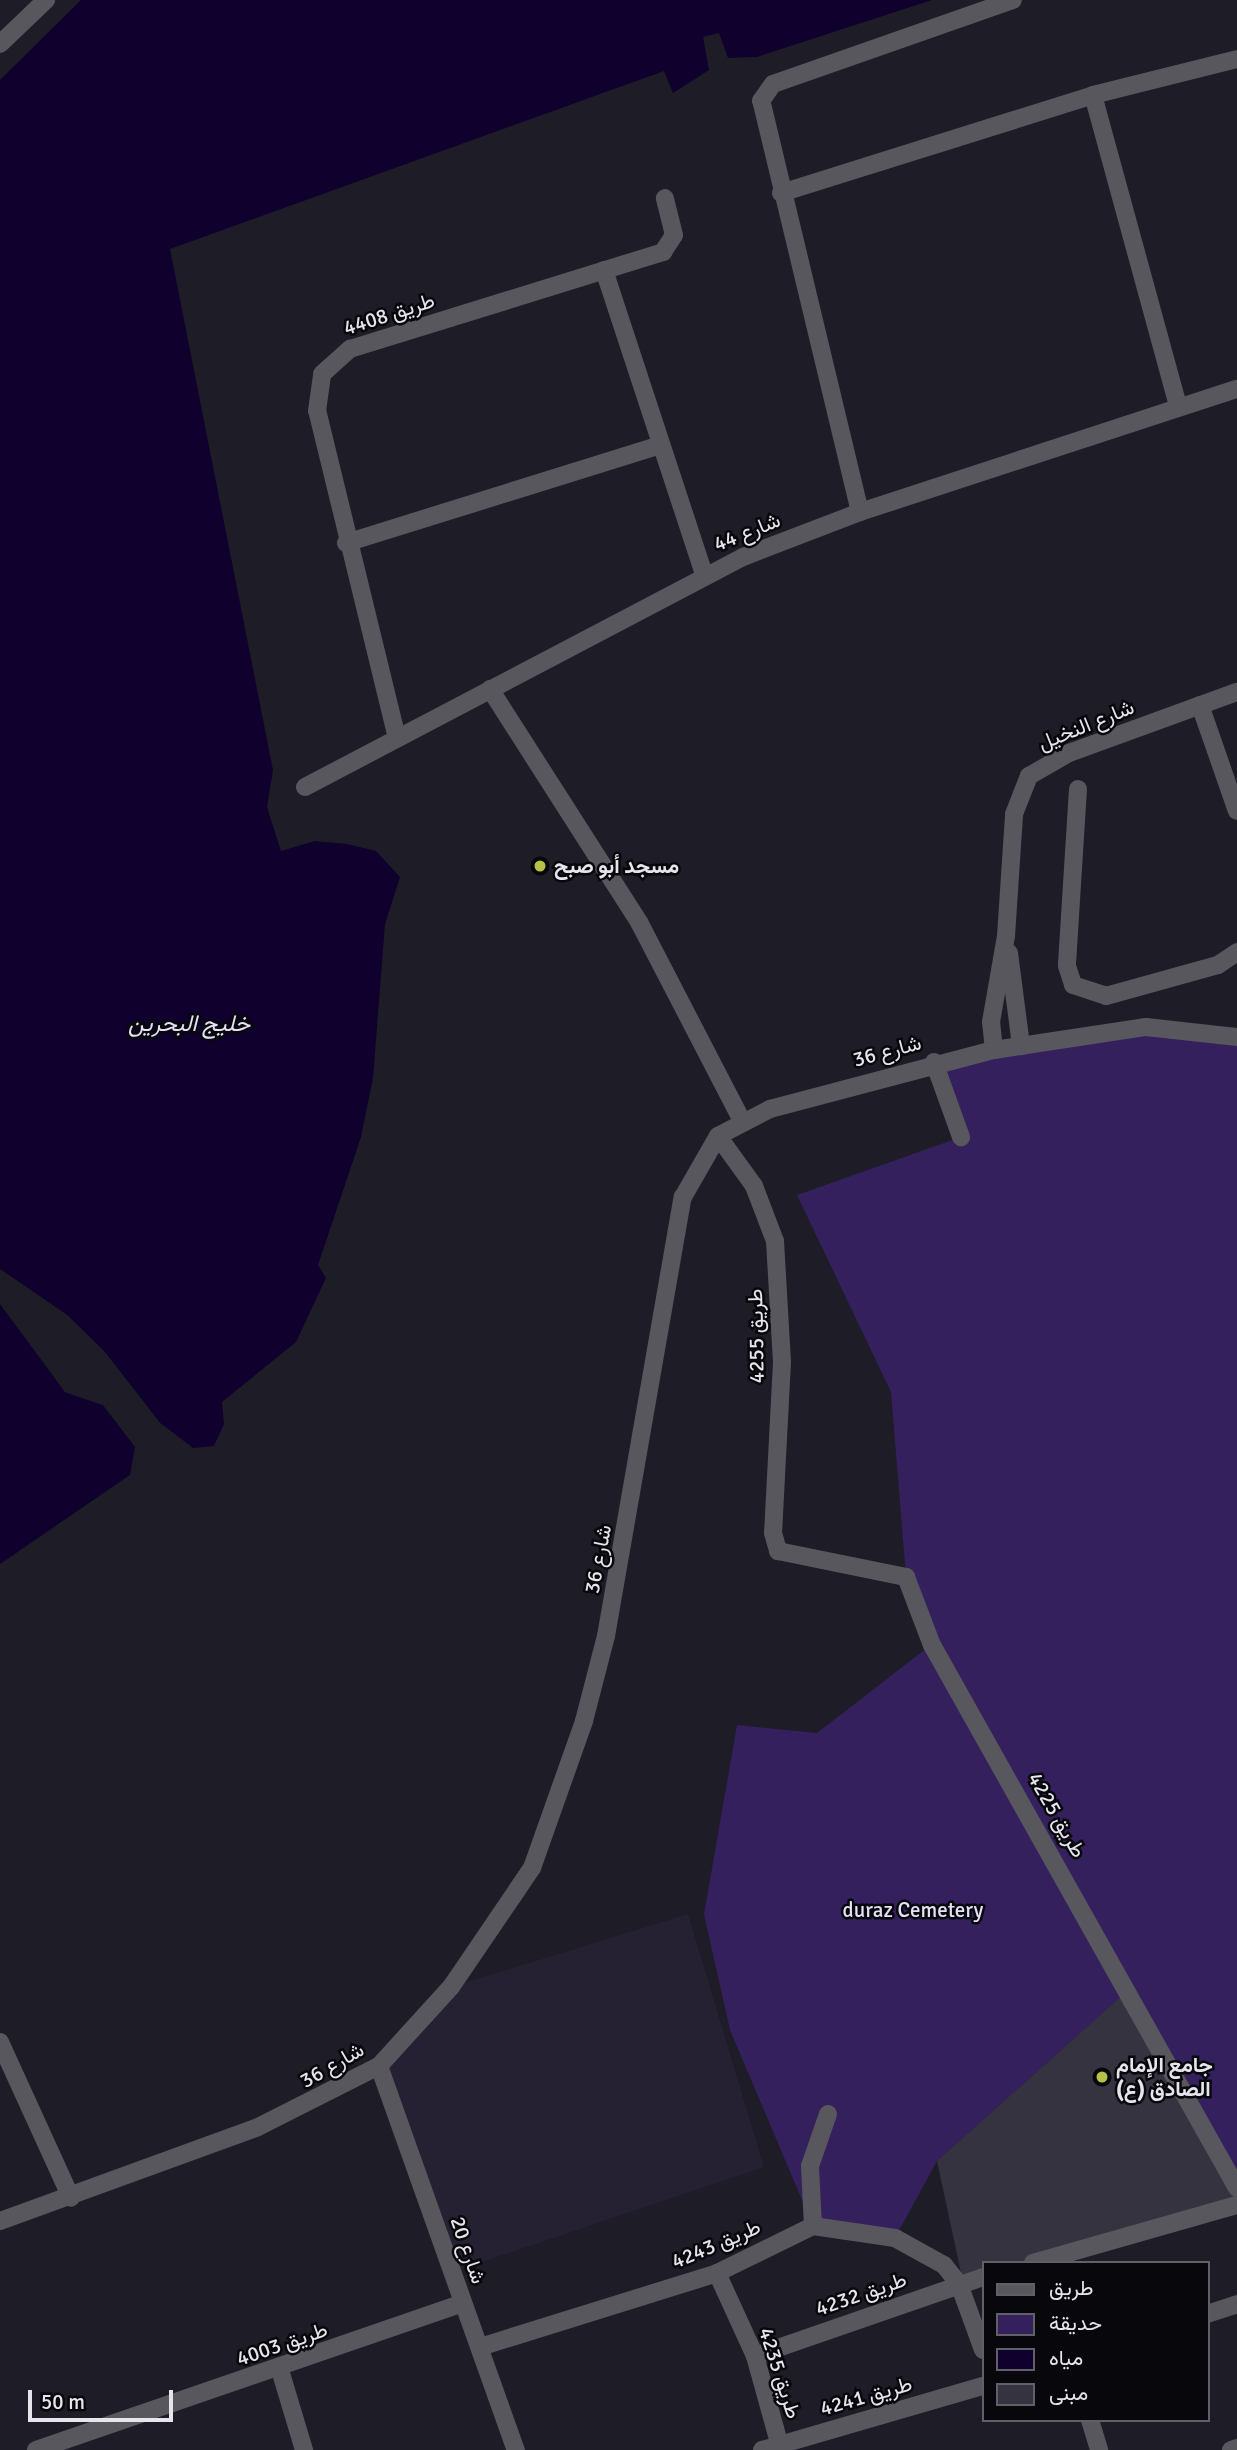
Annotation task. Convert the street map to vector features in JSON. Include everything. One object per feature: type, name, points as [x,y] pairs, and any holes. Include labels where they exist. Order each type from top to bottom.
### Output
[{"type":"street","points":[[0,44],[46,0]]},
{"type":"street","points":[[860,512],[760,108],[768,88],[1013,0]]},
{"type":"street","points":[[781,193],[1093,95],[1237,59]]},
{"type":"street","points":[[1093,95],[1178,406]]},
{"type":"street","name":"طريق 4408","points":[[397,738],[346,543],[317,411],[321,374],[334,359],[672,245],[665,198]]},
{"type":"street","points":[[604,270],[704,574]]},
{"type":"street","name":"شارع 44","points":[[305,787],[704,574],[860,512],[1178,406],[1237,389]]},
{"type":"street","points":[[346,543],[660,445]]},
{"type":"street","points":[[490,689],[639,922],[741,1119]]},
{"type":"street","name":"شارع النخيل","points":[[994,1050],[992,1009],[1006,936],[1014,814],[1028,776],[1069,753],[1237,692]]},
{"type":"street","points":[[1200,705],[1237,811]]},
{"type":"street","points":[[1078,789],[1067,966],[1073,985],[1106,996],[1218,965],[1237,952]]},
{"type":"street","name":"شارع النخيل","points":[[1006,936],[1021,1046]]},
{"type":"street","name":"شارع 36","points":[[0,2221],[71,2198],[267,2123],[379,2066],[451,1987],[517,1889],[559,1797],[609,1623],[683,1197],[718,1136],[741,1119],[934,1062],[994,1050],[1146,1027],[1237,1037]]},
{"type":"street","points":[[934,1062],[961,1137]]},
{"type":"street","name":"طريق 4255","points":[[718,1136],[754,1186],[775,1241],[782,1362],[773,1533],[778,1551]]},
{"type":"street","name":"طريق 4225","points":[[778,1551],[905,1577],[932,1644],[1237,2188]]},
{"type":"street","points":[[0,2042],[71,2198]]},
{"type":"street","name":"شارع 20","points":[[379,2066],[516,2450]]},
{"type":"street","points":[[828,2114],[810,2166],[813,2226],[918,2247],[958,2284],[982,2347]]},
{"type":"street","points":[[1040,2261],[1237,2204]]},
{"type":"street","name":"طريق 4243","points":[[480,2347],[717,2273],[813,2226]]},
{"type":"street","name":"طريق 4235","points":[[717,2273],[755,2356],[774,2448]]},
{"type":"street","name":"طريق 4232","points":[[755,2356],[982,2277]]},
{"type":"street","name":"طريق 4003","points":[[36,2450],[280,2370],[462,2303]]},
{"type":"street","points":[[1209,2313],[1237,2304]]},
{"type":"street","points":[[280,2370],[304,2450]]},
{"type":"street","name":"طريق 4241","points":[[774,2448],[982,2386]]},
{"type":"street","points":[[1091,2422],[1099,2450]]},
{"type":"street","points":[[1231,2450],[1237,2448]]},
{"type":"shaded area","points":[[688,1914],[764,2167],[452,2272],[379,2066],[451,1987]]},
{"type":"green space","name":"duraz Cemetery","points":[[1146,1027],[1237,1039],[1237,2188],[1130,1989],[937,2161],[895,2238],[813,2226],[730,2030],[704,1914],[737,1725],[817,1733],[932,1644],[906,1577],[891,1392],[797,1195],[961,1137],[934,1062]]},
{"type":"water","name":"خليج البحرين","points":[[81,0],[932,0],[757,57],[728,58],[719,33],[703,37],[709,70],[673,93],[664,71],[170,249],[273,770],[267,807],[281,851],[315,841],[347,844],[376,851],[400,877],[385,924],[373,1078],[361,1137],[318,1265],[326,1278],[296,1342],[222,1402],[224,1424],[214,1446],[193,1448],[160,1423],[104,1351],[67,1315],[0,1269],[0,80]]},
{"type":"water","points":[[0,1304],[65,1392],[103,1405],[135,1447],[130,1475],[0,1564]]},
{"type":"pier","points":[[0,1269],[67,1315],[104,1351],[160,1423],[193,1448],[157,1425],[102,1353],[64,1318]]},
{"type":"pier","points":[[0,1300],[20,1321],[67,1389],[106,1403],[138,1445],[134,1474],[135,1446],[103,1405],[65,1392]]},
{"type":"building","name":"جامع الإمام الصادق (ع)","points":[[1125,1993],[1237,2189],[1237,2205],[1040,2261],[982,2261],[982,2277],[963,2282],[937,2161]]},
{"type":"place","name":"مسجد أبو صبح","points":[[540,866]]},
{"type":"place","name":"جامع الإمام الصادق (ع)","points":[[1102,2077]]}]
